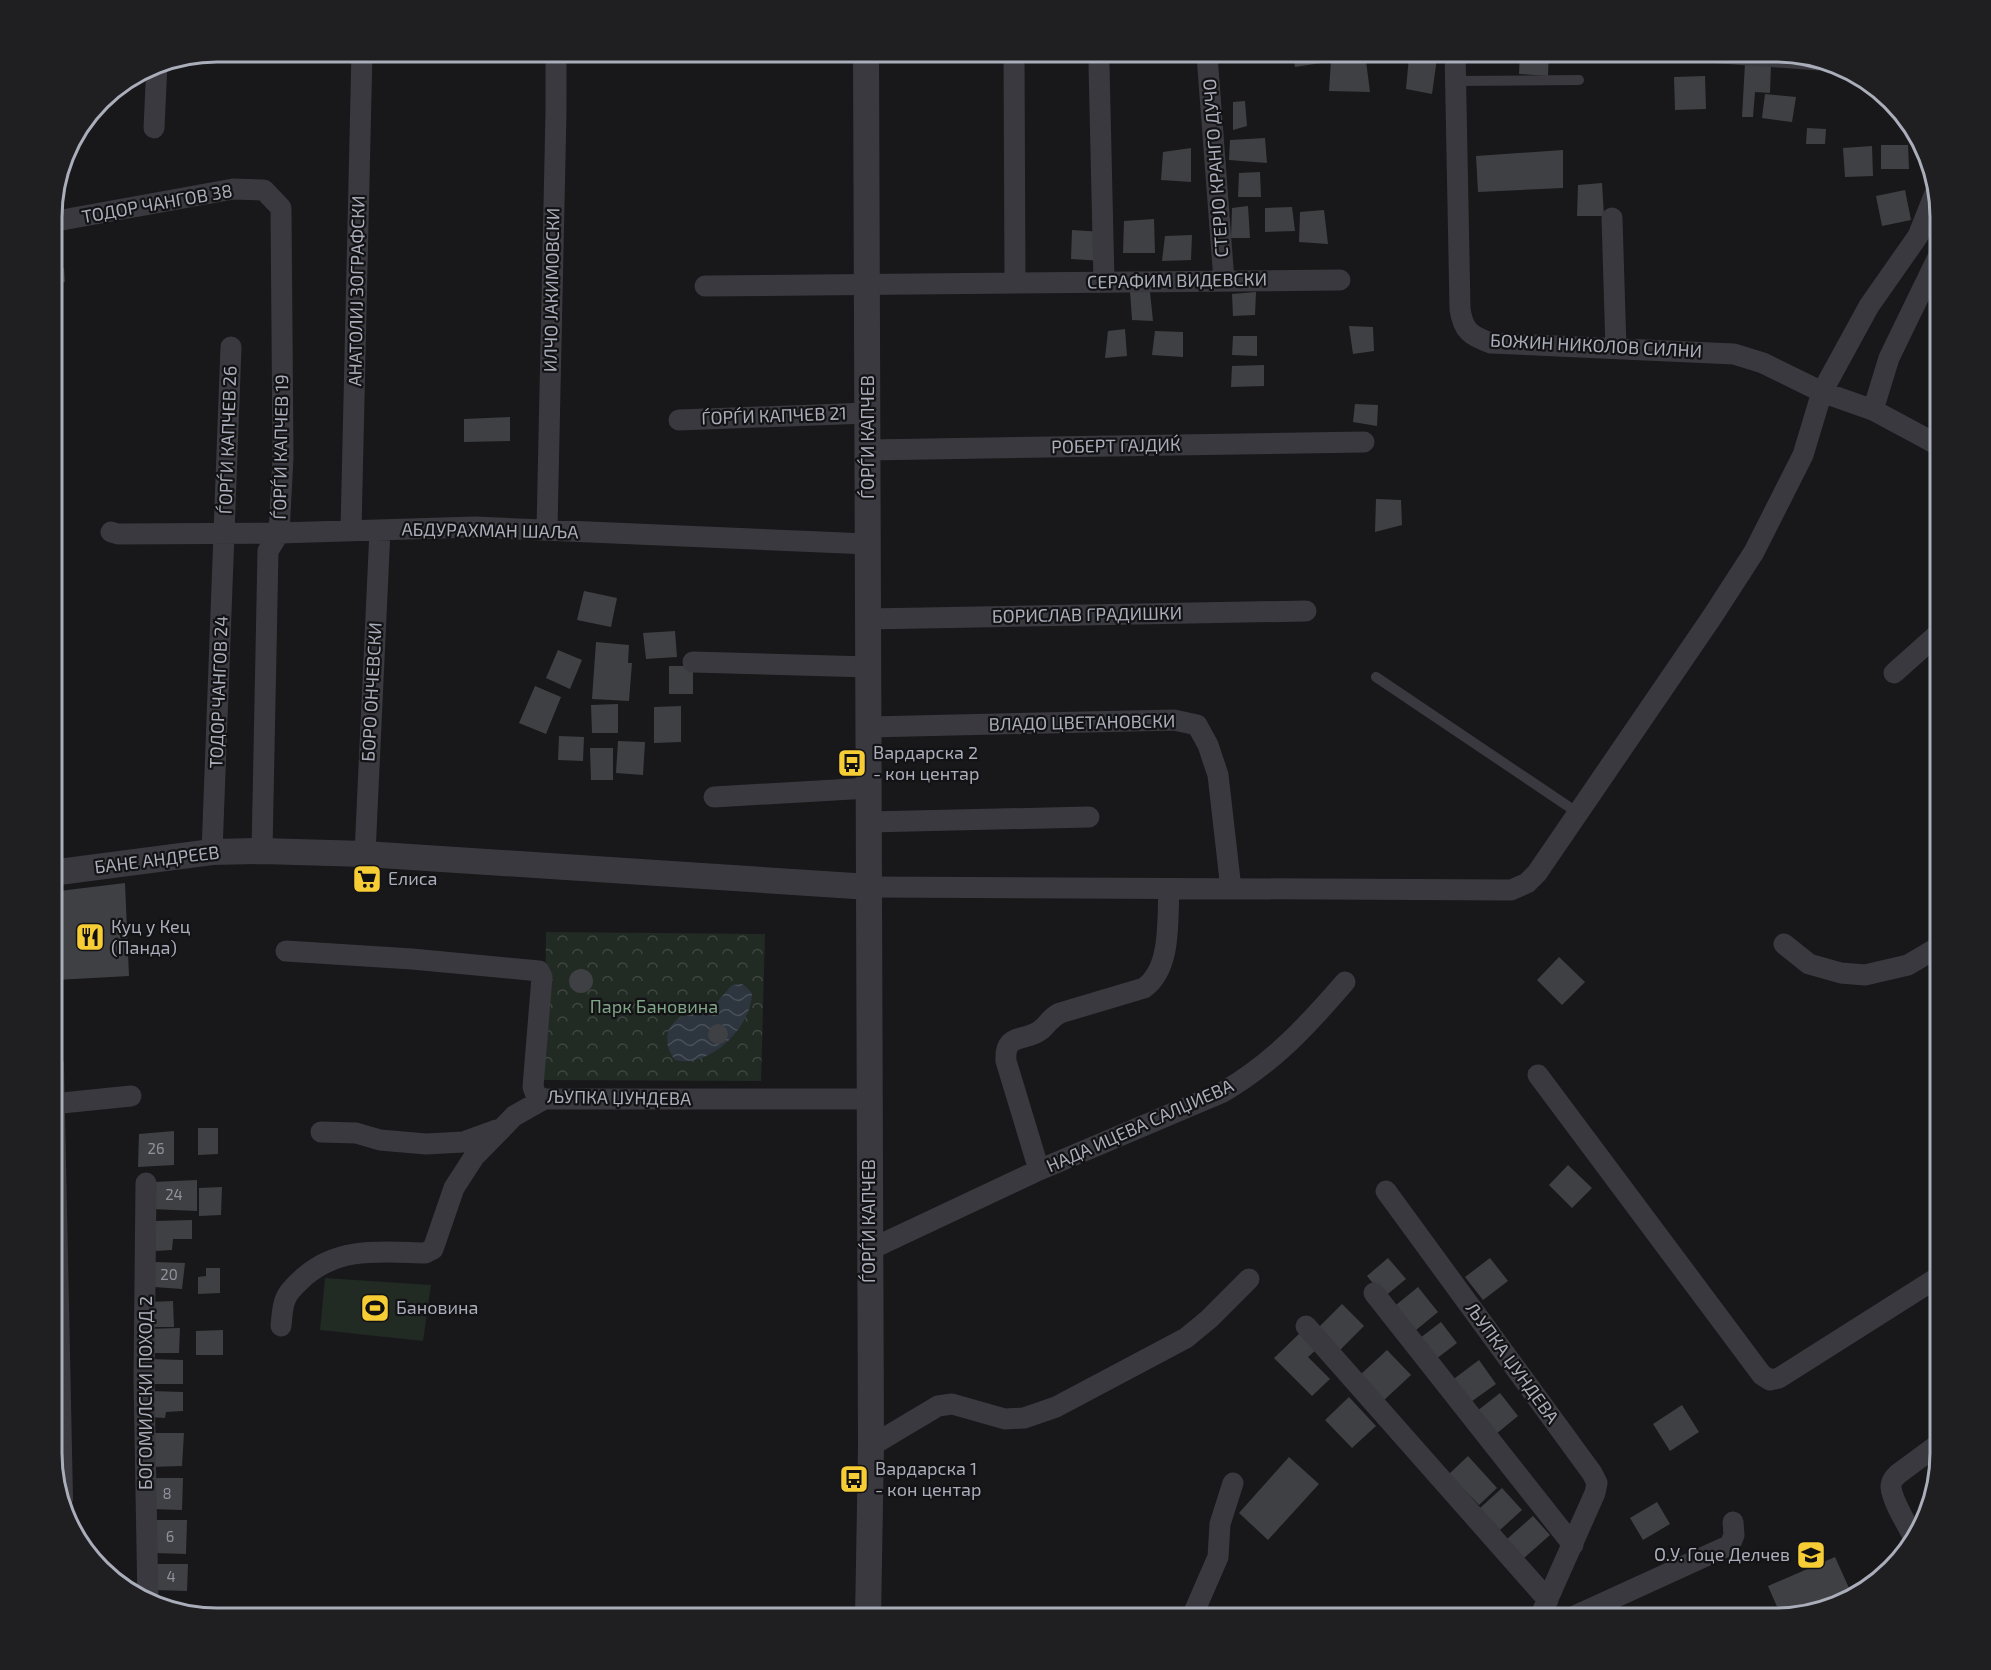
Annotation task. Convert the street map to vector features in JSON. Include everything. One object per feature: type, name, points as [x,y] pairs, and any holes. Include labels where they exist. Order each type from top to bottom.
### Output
[{"type":"street","name":"АНАТОЛИЈ ЗОГРАФСКИ","points":[[351,530],[362,62]]},
{"type":"street","name":"ИЛЧО ЈАКИМОВСКИ","points":[[547,529],[556,62]]},
{"type":"street","name":"ЃОРЃИ КАПЧЕВ","points":[[866,62],[871,1446],[868,1608]]},
{"type":"street","points":[[1014,62],[1015,283]]},
{"type":"street","name":"СТЕРЈО КРАНГО ДУЧО","points":[[1208,62],[1224,281]]},
{"type":"street","name":"БОЖИН НИКОЛОВ СИЛНИ","points":[[1455,62],[1460,309],[1462,322],[1469,333],[1491,343],[1734,354],[1763,363],[1822,392],[1873,410]]},
{"type":"street","points":[[1099,65],[1104,282]]},
{"type":"street","points":[[154,128],[157,74]]},
{"type":"street","name":"ТОДОР ЧАНГОВ 38","points":[[62,220],[233,189],[264,190]]},
{"type":"street","name":"ЃОРЃИ КАПЧЕВ 19","points":[[262,851],[267,551],[279,533],[284,458],[281,208],[264,190]]},
{"type":"street","points":[[262,851],[365,854],[870,887],[1511,890],[1527,883],[1538,873],[1754,552],[1803,455],[1822,392],[1869,306],[1918,236],[1929,208]]},
{"type":"street","points":[[1612,218],[1616,349]]},
{"type":"street","points":[[1929,276],[1889,358],[1873,410],[1929,441]]},
{"type":"street","name":"СЕРАФИМ ВИДЕВСКИ","points":[[705,286],[1340,280]]},
{"type":"street","name":"ЃОРЃИ КАПЧЕВ 26","points":[[225,533],[231,347]]},
{"type":"street","name":"ЃОРЃИ КАПЧЕВ 21","points":[[680,420],[868,412]]},
{"type":"street","name":"РОБЕРТ ГАЈДИЌ","points":[[868,450],[1364,442]]},
{"type":"street","name":"АБДУРАХМАН ШАЉА","points":[[111,532],[118,534],[279,533],[475,527],[868,544]]},
{"type":"street","name":"БОРО ОНЧЕВСКИ","points":[[365,854],[380,530]]},
{"type":"street","name":"ТОДОР ЧАНГОВ 24","points":[[212,852],[225,533]]},
{"type":"street","name":"БОРИСЛАВ ГРАДИШКИ","points":[[868,619],[1306,611]]},
{"type":"street","points":[[1894,673],[1929,642]]},
{"type":"street","points":[[693,663],[869,666]]},
{"type":"street","name":"ВЛАДО ЦВЕТАНОВСКИ","points":[[869,727],[1174,720],[1197,724],[1208,745],[1218,775],[1231,889]]},
{"type":"street","points":[[714,797],[869,788]]},
{"type":"street","points":[[869,822],[1089,817]]},
{"type":"street","name":"БАНЕ АНДРЕЕВ","points":[[62,872],[212,852],[262,851]]},
{"type":"street","name":"НАДА ИЦЕВА САЛЏИЕВА","points":[[1039,1170],[1006,1060],[1005,1049],[1012,1040],[1035,1034],[1044,1028],[1051,1018],[1060,1013],[1144,988],[1150,984],[1161,965],[1164,951],[1169,889]]},
{"type":"street","points":[[1784,945],[1809,964],[1841,973],[1864,975],[1908,965],[1929,953]]},
{"type":"street","name":"ЉУПКА ЏУНДЕВА","points":[[286,951],[412,959],[539,971],[542,977],[532,1087],[536,1095],[544,1099],[869,1099]]},
{"type":"street","name":"НАДА ИЦЕВА САЛЏИЕВА","points":[[869,1251],[1039,1170],[1223,1092],[1251,1076],[1300,1033],[1345,982]]},
{"type":"street","points":[[1538,1075],[1762,1376],[1770,1380],[1779,1378],[1929,1283]]},
{"type":"street","points":[[62,1118],[131,1096]]},
{"type":"street","points":[[281,1326],[286,1298],[295,1285],[319,1265],[348,1254],[363,1252],[425,1253],[430,1251],[436,1241],[454,1188],[474,1157],[514,1116],[544,1099]]},
{"type":"street","points":[[321,1132],[356,1133],[396,1142],[447,1144],[478,1138],[504,1125]]},
{"type":"street","name":"БОГОМИЛСКИ ПОХОД 2","points":[[146,1183],[144,1380],[148,1592]]},
{"type":"street","name":"ЉУПКА ЏУНДЕВА","points":[[1386,1191],[1592,1473],[1597,1483],[1573,1545],[1544,1608]]},
{"type":"street","points":[[871,1446],[938,1406],[952,1404],[1005,1419],[1024,1418],[1056,1407],[1186,1338],[1209,1319],[1249,1279]]},
{"type":"street","points":[[1374,1293],[1573,1545]]},
{"type":"street","name":"ЉУПКА ЏУНДЕВА","points":[[1306,1326],[1541,1608]]},
{"type":"street","points":[[1910,1530],[1891,1488],[1892,1480],[1929,1451]]},
{"type":"street","points":[[1196,1608],[1218,1557],[1220,1524],[1233,1483]]},
{"type":"street","points":[[1592,1608],[1730,1545],[1734,1535],[1733,1522]]},
{"type":"lane","points":[[1455,81],[1579,80]]},
{"type":"lane","points":[[1376,676],[1578,813]]},
{"type":"green space","name":"Парк Бановина","points":[[546,932],[765,934],[761,1081],[544,1080]]},
{"type":"green space","name":"Бановина","points":[[325,1278],[431,1285],[423,1341],[320,1330]]},
{"type":"water","points":[[743,984],[752,993],[745,1019],[737,1031],[727,1042],[702,1058],[688,1061],[675,1060],[669,1050],[667,1039],[673,1023],[681,1017],[705,1011],[716,1003],[732,985]]},
{"type":"building","points":[[1294,62],[1321,62],[1321,63],[1295,67]]},
{"type":"building","points":[[1331,62],[1366,62],[1370,92],[1329,91]]},
{"type":"building","points":[[1409,62],[1436,62],[1432,94],[1406,89]]},
{"type":"building","points":[[1520,62],[1549,62],[1548,76],[1519,74]]},
{"type":"building","points":[[1745,63],[1771,65],[1770,93],[1755,92],[1753,117],[1742,117]]},
{"type":"building","points":[[1705,76],[1706,109],[1675,110],[1674,77]]},
{"type":"building","points":[[1765,94],[1796,97],[1792,122],[1762,118]]},
{"type":"building","points":[[1245,101],[1247,126],[1233,130],[1233,102]]},
{"type":"building","points":[[1807,128],[1826,129],[1825,144],[1806,144]]},
{"type":"building","points":[[1265,138],[1267,163],[1229,160],[1230,140]]},
{"type":"building","points":[[1881,145],[1908,145],[1909,169],[1881,169]]},
{"type":"building","points":[[1872,146],[1873,176],[1845,177],[1843,148]]},
{"type":"building","points":[[1191,148],[1191,182],[1161,180],[1163,152]]},
{"type":"building","points":[[1563,150],[1563,188],[1478,192],[1476,156]]},
{"type":"building","points":[[1260,172],[1261,197],[1238,197],[1239,173]]},
{"type":"building","points":[[1602,183],[1604,216],[1577,216],[1578,185]]},
{"type":"building","points":[[1905,190],[1911,220],[1882,226],[1876,196]]},
{"type":"building","points":[[1248,206],[1250,238],[1231,238],[1232,208]]},
{"type":"building","points":[[1292,207],[1295,231],[1265,232],[1265,208]]},
{"type":"building","points":[[1324,210],[1328,244],[1299,242],[1300,212]]},
{"type":"building","points":[[1154,219],[1155,253],[1123,253],[1124,221]]},
{"type":"building","points":[[1072,230],[1103,232],[1104,261],[1071,259]]},
{"type":"building","points":[[1192,235],[1191,260],[1162,261],[1165,236]]},
{"type":"building","points":[[62,268],[64,268],[65,282],[62,282]]},
{"type":"building","points":[[1130,291],[1150,292],[1153,321],[1132,320]]},
{"type":"building","points":[[1256,292],[1255,315],[1233,316],[1232,294]]},
{"type":"building","points":[[1349,326],[1373,327],[1374,351],[1353,354]]},
{"type":"building","points":[[1125,329],[1127,356],[1105,358],[1108,331]]},
{"type":"building","points":[[1155,331],[1183,332],[1183,357],[1152,355]]},
{"type":"building","points":[[1233,336],[1257,336],[1257,356],[1232,355]]},
{"type":"building","points":[[1264,365],[1264,386],[1231,387],[1232,366]]},
{"type":"building","points":[[1355,404],[1378,405],[1377,426],[1353,422]]},
{"type":"building","points":[[510,417],[510,441],[464,442],[464,419]]},
{"type":"building","points":[[1376,499],[1401,500],[1402,525],[1375,532]]},
{"type":"building","points":[[584,591],[617,598],[611,627],[577,620]]},
{"type":"building","points":[[675,631],[677,657],[646,659],[643,633]]},
{"type":"building","points":[[596,642],[629,645],[628,663],[632,663],[629,701],[592,699]]},
{"type":"building","points":[[558,650],[582,660],[570,689],[546,678]]},
{"type":"building","points":[[669,666],[693,666],[693,694],[669,694]]},
{"type":"building","points":[[535,686],[561,697],[546,734],[519,723]]},
{"type":"building","points":[[618,704],[618,733],[592,733],[591,705]]},
{"type":"building","points":[[681,706],[681,742],[654,743],[654,707]]},
{"type":"building","points":[[559,736],[584,737],[583,761],[558,760]]},
{"type":"building","points":[[618,741],[645,742],[643,775],[616,773]]},
{"type":"building","points":[[590,748],[613,748],[613,780],[591,780]]},
{"type":"building","name":"Куц у Кец (Панда)","points":[[125,883],[129,976],[62,980],[62,891]]},
{"type":"building","points":[[1559,957],[1585,982],[1562,1005],[1537,980]]},
{"type":"building","points":[[581,969],[589,973],[593,981],[589,989],[581,993],[573,989],[569,981],[573,973]]},
{"type":"building","points":[[718,1024],[725,1027],[728,1034],[725,1041],[718,1044],[711,1041],[708,1034],[711,1027]]},
{"type":"building","points":[[198,1128],[218,1128],[218,1154],[198,1155]]},
{"type":"building","points":[[174,1131],[174,1165],[138,1167],[139,1134]]},
{"type":"building","points":[[1568,1165],[1592,1188],[1572,1208],[1549,1185]]},
{"type":"building","points":[[197,1180],[197,1211],[151,1209],[152,1182]]},
{"type":"building","points":[[222,1187],[221,1215],[199,1216],[199,1188]]},
{"type":"building","points":[[192,1220],[192,1239],[173,1239],[172,1250],[155,1251],[155,1221]]},
{"type":"building","points":[[1388,1258],[1406,1279],[1384,1297],[1367,1276]]},
{"type":"building","points":[[1490,1258],[1508,1281],[1483,1300],[1465,1277]]},
{"type":"building","points":[[154,1262],[185,1263],[182,1289],[154,1287]]},
{"type":"building","points":[[206,1268],[220,1268],[220,1293],[198,1294],[198,1277],[206,1276]]},
{"type":"building","points":[[1418,1287],[1438,1312],[1416,1330],[1396,1305]]},
{"type":"building","points":[[173,1301],[174,1327],[148,1327],[149,1302]]},
{"type":"building","points":[[1342,1304],[1364,1326],[1339,1351],[1317,1329]]},
{"type":"building","points":[[1441,1322],[1457,1343],[1436,1359],[1420,1338]]},
{"type":"building","points":[[180,1328],[179,1353],[146,1353],[146,1329]]},
{"type":"building","points":[[223,1330],[223,1355],[196,1355],[196,1331]]},
{"type":"building","points":[[1301,1332],[1317,1349],[1308,1357],[1330,1379],[1312,1396],[1274,1358]]},
{"type":"building","points":[[1387,1350],[1411,1375],[1383,1401],[1360,1375]]},
{"type":"building","points":[[148,1359],[183,1360],[183,1384],[148,1384]]},
{"type":"building","points":[[1479,1360],[1496,1384],[1468,1404],[1451,1381]]},
{"type":"building","points":[[150,1391],[183,1392],[183,1411],[166,1412],[165,1418],[149,1417]]},
{"type":"building","points":[[1500,1393],[1518,1416],[1496,1434],[1477,1411]]},
{"type":"building","points":[[1349,1397],[1376,1426],[1352,1448],[1325,1420]]},
{"type":"building","points":[[1682,1405],[1699,1432],[1670,1451],[1653,1424]]},
{"type":"building","points":[[150,1433],[184,1433],[182,1466],[149,1467]]},
{"type":"building","points":[[1468,1456],[1497,1488],[1479,1505],[1449,1474]]},
{"type":"building","points":[[1289,1457],[1319,1484],[1268,1540],[1239,1513]]},
{"type":"building","points":[[152,1478],[183,1478],[182,1510],[151,1509]]},
{"type":"building","points":[[1502,1488],[1522,1510],[1500,1530],[1480,1508]]},
{"type":"building","points":[[1657,1502],[1670,1524],[1643,1540],[1630,1518]]},
{"type":"building","points":[[1533,1516],[1550,1535],[1524,1558],[1507,1539]]},
{"type":"building","points":[[155,1520],[187,1520],[186,1554],[154,1553]]},
{"type":"building","points":[[1835,1557],[1849,1588],[1805,1606],[1778,1608],[1768,1586]]},
{"type":"building","points":[[155,1564],[188,1564],[187,1591],[155,1590]]},
{"type":"place","name":"Вардарска 2 - кон центар","points":[[852,763]]},
{"type":"place","name":"Елиса","points":[[367,879]]},
{"type":"place","name":"Куц у Кец (Панда)","points":[[90,937]]},
{"type":"place","name":"Бановина","points":[[375,1308]]},
{"type":"place","name":"Вардарска 1 - кон центар","points":[[854,1479]]},
{"type":"place","name":"О.У. Гоце Делчев","points":[[1811,1555]]}]
